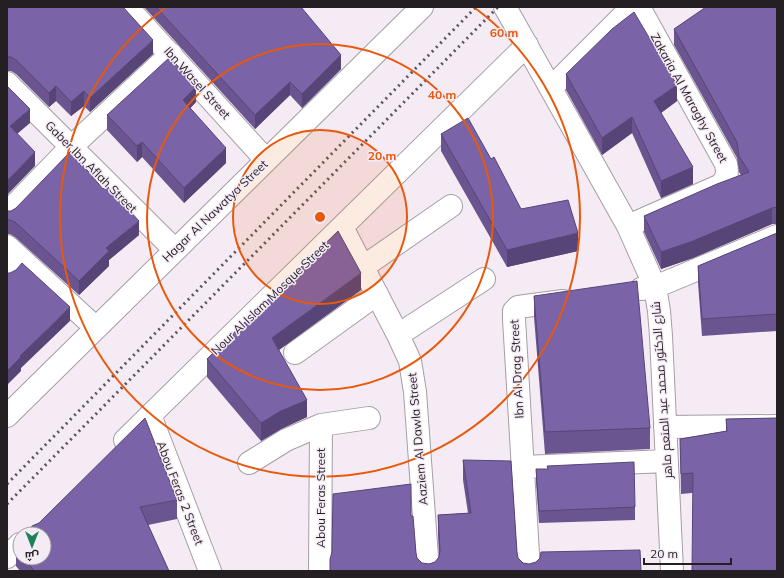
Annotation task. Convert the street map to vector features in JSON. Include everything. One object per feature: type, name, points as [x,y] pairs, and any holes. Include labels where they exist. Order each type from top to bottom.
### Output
[{"type":"street","name":"Ibn Wasel Street","points":[[127,7],[266,160]]},
{"type":"street","name":"Hagar Al Nawatya Street","points":[[7,416],[422,7]]},
{"type":"street","name":"شارع الدكتور محمد عبد المنعم ماهر","points":[[505,7],[628,226],[655,287],[661,336],[672,571]]},
{"type":"street","points":[[551,88],[632,7]]},
{"type":"street","name":"Zakaria Al Maraghy Street","points":[[628,226],[721,185],[725,181],[727,170],[726,164],[639,7]]},
{"type":"street","name":"Nour Al Islam Mosque Street","points":[[112,453],[527,45]]},
{"type":"street","points":[[7,213],[71,147],[171,54]]},
{"type":"street","name":"Gaber Ibn Aflah Street","points":[[7,83],[175,250]]},
{"type":"street","points":[[363,267],[451,206]]},
{"type":"street","name":"Aaziem Al Dawla Street","points":[[342,227],[410,361],[415,392],[428,571]]},
{"type":"street","points":[[624,291],[655,287],[777,236]]},
{"type":"street","points":[[7,275],[14,253],[96,328]]},
{"type":"street","points":[[398,335],[484,279]]},
{"type":"street","points":[[295,353],[377,294]]},
{"type":"street","name":"Ibn Al Drag Street","points":[[529,571],[514,311],[518,307],[579,298]]},
{"type":"street","name":"Abou Feras 2 Street","points":[[150,415],[210,571]]},
{"type":"street","points":[[249,463],[286,440],[321,425],[369,418]]},
{"type":"street","name":"Abou Feras Street","points":[[320,571],[321,425]]},
{"type":"street","points":[[665,427],[777,426]]},
{"type":"street","points":[[524,467],[667,461]]},
{"type":"building","points":[[7,7],[123,7],[153,40],[90,98],[84,91],[71,102],[56,86],[49,93],[16,60],[11,57],[7,57]]},
{"type":"building","points":[[156,7],[301,7],[341,55],[302,94],[290,82],[255,115]]},
{"type":"building","points":[[706,7],[777,7],[777,207],[693,241],[661,252],[644,216],[717,184],[749,172],[739,156],[737,142],[674,29]]},
{"type":"building","points":[[634,12],[677,85],[654,101],[693,167],[661,181],[632,117],[602,138],[566,74],[612,29]]},
{"type":"building","points":[[170,57],[196,87],[183,100],[226,148],[184,188],[142,142],[137,146],[107,115]]},
{"type":"building","points":[[7,86],[30,109],[10,126],[35,152],[7,181]]},
{"type":"building","points":[[468,118],[491,159],[494,157],[521,209],[568,200],[578,233],[507,250],[441,134]]},
{"type":"building","points":[[71,151],[103,189],[107,186],[139,221],[106,248],[109,251],[79,281],[15,222],[7,220],[7,211],[11,211],[16,208]]},
{"type":"building","points":[[338,231],[361,273],[272,338],[307,400],[281,411],[261,423],[207,359]]},
{"type":"building","points":[[777,233],[777,314],[702,319],[698,266]]},
{"type":"building","points":[[22,263],[70,307],[20,356],[21,357],[7,371],[7,273],[16,270]]},
{"type":"building","points":[[637,281],[650,428],[545,432],[534,296]]},
{"type":"building","points":[[145,418],[177,500],[140,507],[169,571],[34,571],[31,566],[52,566],[52,526],[32,526],[39,523]]},
{"type":"building","points":[[777,418],[777,571],[692,571],[693,473],[681,474],[680,439],[727,431],[726,419]]},
{"type":"building","points":[[463,460],[511,461],[517,552],[518,558],[523,563],[529,564],[536,562],[540,558],[541,552],[640,550],[641,571],[330,571],[330,559],[332,552],[333,494],[411,484],[411,516],[413,516],[417,558],[422,563],[429,564],[435,562],[439,557],[440,551],[438,515],[471,513]]},
{"type":"building","points":[[634,462],[635,507],[539,511],[536,469],[548,469],[547,466]]},
{"type":"railway","points":[[7,484],[476,7]]},
{"type":"railway","points":[[7,504],[498,7]]}]
